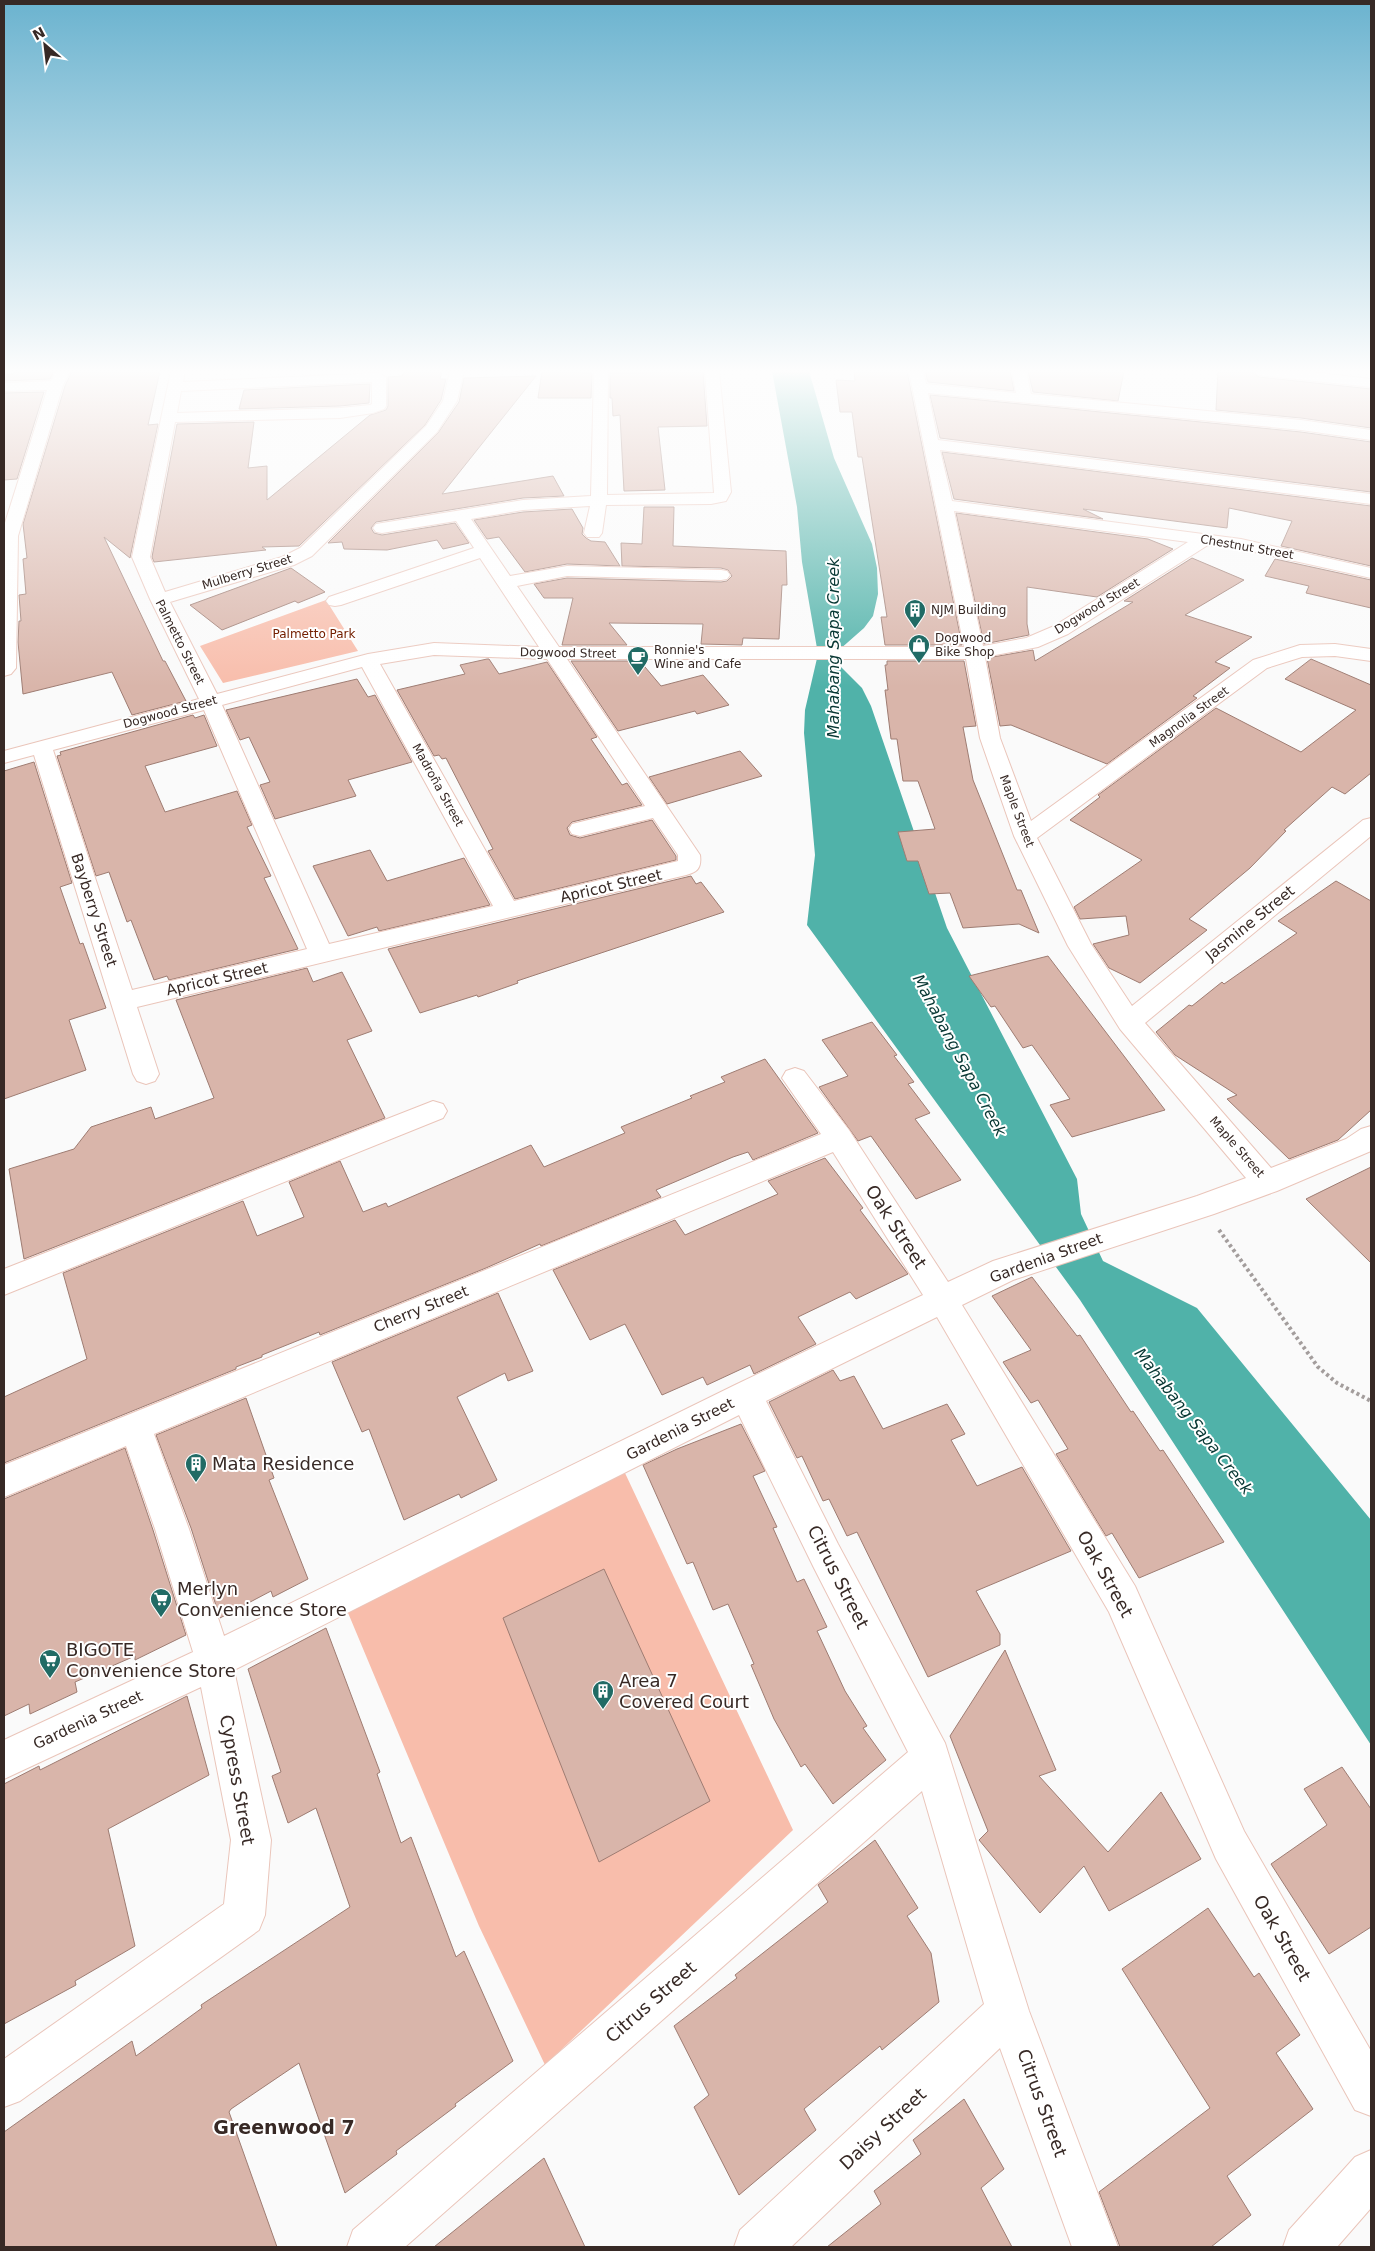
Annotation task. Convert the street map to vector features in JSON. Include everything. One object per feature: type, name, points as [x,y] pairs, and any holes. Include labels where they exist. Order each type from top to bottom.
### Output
[{"type":"street","points":[[4,670],[6,668],[9,536],[28,476]]},
{"type":"street","name":"Palmetto Street","points":[[158,476],[141,557],[158,599],[210,701],[321,954]]},
{"type":"street","name":"Mulberry Street","points":[[158,599],[288,561],[306,552],[384,476]]},
{"type":"street","points":[[593,533],[599,500],[599,476]]},
{"type":"street","points":[[382,528],[523,505],[599,500],[711,499],[720,497],[723,492],[722,476]]},
{"type":"street","name":"Maple Street","points":[[938,476],[975,653],[990,738],[1025,836],[1080,946],[1129,1022],[1267,1183]]},
{"type":"street","points":[[1188,476],[1371,499]]},
{"type":"street","name":"Chestnut Street","points":[[943,505],[1205,539],[1280,552],[1371,573]]},
{"type":"street","name":"Apricot Street","points":[[124,1001],[682,869],[690,864],[689,855],[551,653],[460,515]]},
{"type":"street","name":"Dogwood Street","points":[[4,757],[368,660],[434,649],[551,653],[810,655],[975,653],[1031,644],[1061,630],[1205,539]]},
{"type":"street","points":[[335,601],[483,551]]},
{"type":"street","points":[[504,583],[567,571],[721,575]]},
{"type":"street","name":"Magnolia Street","points":[[1025,836],[1260,664],[1300,651],[1335,650],[1371,655]]},
{"type":"street","name":"Madroña Street","points":[[368,660],[507,910]]},
{"type":"street","name":"Bayberry Street","points":[[42,747],[146,1074]]},
{"type":"street","points":[[580,828],[658,810]]},
{"type":"street","name":"Jasmine Street","points":[[1129,1022],[1371,824]]},
{"type":"street","name":"Oak Street","points":[[795,1078],[839,1138],[943,1300],[1122,1599],[1230,1845],[1371,2094]]},
{"type":"street","points":[[4,1282],[433,1111]]},
{"type":"street","name":"Gardenia Street","points":[[4,1760],[214,1661],[746,1396],[1004,1270],[1204,1206],[1356,1147],[1371,1137]]},
{"type":"street","name":"Cherry Street","points":[[4,1481],[839,1138]]},
{"type":"street","name":"Citrus Street","points":[[746,1396],[826,1556],[931,1757],[1008,2010],[1095,2247]]},
{"type":"street","name":"Cypress Street","points":[[4,2085],[244,1915],[252,1840],[214,1661],[172,1530],[135,1426]]},
{"type":"street","name":"Citrus Street","points":[[370,2247],[931,1757]]},
{"type":"street","name":"Daisy Street","points":[[757,2247],[1008,2010]]},
{"type":"street","points":[[1306,2247],[1371,2173]]},
{"type":"path","points":[[1204,1206],[1301,1346],[1318,1367],[1337,1383],[1371,1401]]},
{"type":"green space","name":"Palmetto Park","points":[[326,600],[358,651],[223,683],[200,646]]},
{"type":"green space","points":[[625,1473],[793,1830],[545,2065],[479,1926],[346,1608]]},
{"type":"water","name":"Mahabang Sapa Creek","points":[[791,476],[842,476],[872,544],[877,568],[878,594],[873,616],[864,628],[839,650],[837,658],[840,666],[862,688],[871,706],[947,928],[1077,1179],[1081,1214],[1103,1261],[1197,1308],[1371,1520],[1371,1745],[1080,1300],[807,925],[815,855],[804,733],[805,710],[818,654],[802,562],[797,507]]},
{"type":"building","points":[[4,476],[18,476],[17,479],[4,480]]},
{"type":"building","points":[[38,476],[147,476],[130,558],[104,537],[163,661],[165,661],[186,701],[132,715],[112,672],[23,694],[18,642],[19,621],[21,621],[19,595],[26,594],[23,559],[27,558],[23,524]]},
{"type":"building","points":[[167,476],[267,476],[267,500],[296,476],[372,476],[299,546],[262,547],[266,550],[154,562],[152,557]]},
{"type":"building","points":[[395,476],[456,476],[442,494],[553,476],[564,496],[523,498],[376,522],[371,528],[374,533],[382,535],[455,523],[469,543],[443,549],[437,540],[387,550],[344,549],[342,542],[328,543]]},
{"type":"building","points":[[623,476],[663,476],[665,490],[624,491]]},
{"type":"building","points":[[865,476],[928,476],[962,645],[885,645],[881,617],[887,617]]},
{"type":"building","points":[[948,476],[1133,476],[1371,506],[1371,566],[1281,546],[1292,521],[1229,508],[1227,528],[1083,509],[1103,519],[954,499]]},
{"type":"building","points":[[1244,476],[1371,476],[1371,492]]},
{"type":"building","points":[[644,507],[674,507],[673,546],[786,551],[787,585],[782,585],[779,639],[743,638],[742,645],[701,644],[703,624],[609,623],[627,645],[562,645],[573,598],[544,598],[534,584],[567,578],[721,582],[727,581],[732,576],[728,570],[721,568],[622,566],[621,543],[642,544]]},
{"type":"building","points":[[572,509],[583,528],[582,534],[591,541],[605,542],[620,566],[567,564],[525,572],[499,537],[487,539],[474,520],[523,512]]},
{"type":"building","points":[[956,513],[1148,539],[1173,549],[1097,597],[1027,587],[1027,624],[1029,635],[984,644]]},
{"type":"building","points":[[1192,558],[1244,580],[1185,615],[1252,637],[1215,662],[1230,668],[1193,696],[1197,698],[1107,764],[1011,725],[1000,726],[987,658],[1033,650],[1035,661],[1133,602],[1124,601]]},
{"type":"building","points":[[1275,559],[1371,580],[1371,608],[1306,593],[1309,586],[1265,576]]},
{"type":"building","points":[[291,568],[325,592],[298,603],[295,601],[222,630],[190,605]]},
{"type":"building","points":[[489,659],[499,674],[547,662],[597,737],[591,739],[622,785],[627,783],[642,805],[572,822],[567,828],[570,835],[580,838],[652,820],[676,856],[676,860],[515,899],[488,851],[493,849],[446,758],[442,759],[439,755],[434,756],[397,690],[465,674],[460,665]]},
{"type":"building","points":[[1311,659],[1371,685],[1371,773],[1345,794],[1332,787],[1284,830],[1286,831],[1250,868],[1189,919],[1207,930],[1140,983],[1109,968],[1093,944],[1129,935],[1126,916],[1080,919],[1074,907],[1142,860],[1070,820],[1100,797],[1098,795],[1216,708],[1301,752],[1356,710],[1285,679]]},
{"type":"building","points":[[571,661],[640,661],[661,686],[703,675],[729,705],[697,714],[695,711],[618,731]]},
{"type":"building","points":[[887,661],[964,661],[976,726],[963,727],[973,780],[1017,890],[1021,890],[1039,933],[1019,924],[963,928],[950,893],[929,894],[918,861],[907,861],[898,832],[935,829],[918,781],[903,781],[897,739],[891,739],[885,690],[888,690],[885,665],[887,665]]},
{"type":"building","points":[[357,679],[368,697],[375,695],[412,762],[348,780],[356,796],[275,819],[260,785],[270,782],[249,737],[240,740],[226,710]]},
{"type":"building","points":[[193,715],[195,718],[204,715],[217,746],[145,766],[165,812],[237,791],[252,825],[247,827],[271,876],[264,878],[298,949],[169,980],[167,976],[154,980],[131,920],[127,922],[109,872],[96,876],[57,756],[61,755],[60,752]]},
{"type":"building","points":[[740,751],[762,776],[667,804],[649,777]]},
{"type":"building","points":[[34,762],[72,883],[60,887],[80,944],[83,943],[106,1008],[69,1020],[86,1070],[4,1099],[4,771]]},
{"type":"building","points":[[370,850],[387,881],[464,858],[490,905],[379,931],[377,927],[348,936],[313,866]]},
{"type":"building","points":[[691,876],[696,884],[701,882],[724,912],[517,981],[518,983],[478,997],[477,995],[420,1013],[388,949]]},
{"type":"building","points":[[1336,881],[1371,901],[1371,1110],[1338,1140],[1289,1159],[1227,1099],[1237,1095],[1175,1055],[1156,1032],[1189,1005],[1192,1006],[1222,982],[1224,984],[1297,933],[1278,921]]},
{"type":"building","points":[[1048,956],[1165,1110],[1072,1137],[1050,1105],[1070,1099],[1032,1045],[1023,1048],[995,1006],[991,1007],[969,976]]},
{"type":"building","points":[[307,968],[313,982],[342,972],[372,1031],[347,1040],[385,1118],[24,1259],[9,1169],[74,1149],[91,1127],[151,1107],[155,1119],[214,1098],[176,1000]]},
{"type":"building","points":[[872,1022],[897,1055],[894,1056],[914,1082],[908,1084],[930,1113],[915,1119],[961,1180],[916,1199],[871,1136],[858,1141],[819,1087],[848,1076],[822,1040]]},
{"type":"building","points":[[765,1059],[818,1133],[753,1160],[748,1152],[733,1157],[656,1190],[661,1197],[541,1246],[540,1244],[486,1268],[320,1335],[319,1332],[262,1355],[262,1357],[236,1367],[236,1369],[4,1463],[4,1397],[87,1359],[63,1273],[243,1201],[257,1236],[304,1217],[289,1182],[340,1161],[363,1212],[386,1203],[388,1207],[531,1145],[544,1167],[625,1133],[621,1127],[692,1098],[690,1096],[725,1082],[721,1077]]},
{"type":"building","points":[[825,1158],[863,1208],[860,1210],[908,1274],[856,1299],[850,1292],[798,1317],[816,1344],[754,1374],[750,1365],[707,1385],[703,1377],[662,1395],[625,1324],[590,1340],[553,1270],[675,1220],[685,1235],[778,1194],[768,1181]]},
{"type":"building","points":[[1371,1167],[1371,1263],[1306,1199]]},
{"type":"building","points":[[1032,1277],[1077,1336],[1080,1335],[1131,1412],[1133,1411],[1160,1451],[1163,1450],[1224,1542],[1139,1578],[1112,1533],[1106,1536],[1056,1454],[1068,1449],[1038,1400],[1031,1403],[1003,1362],[1031,1350],[992,1296]]},
{"type":"building","points":[[498,1293],[533,1371],[508,1381],[505,1373],[457,1397],[497,1480],[461,1498],[459,1494],[404,1520],[369,1429],[362,1432],[332,1362]]},
{"type":"building","points":[[833,1370],[840,1381],[854,1376],[883,1429],[947,1404],[965,1434],[951,1440],[977,1486],[1022,1467],[1071,1551],[976,1591],[1000,1634],[1000,1645],[928,1677],[857,1532],[847,1536],[829,1499],[823,1501],[802,1456],[797,1458],[769,1402]]},
{"type":"building","points":[[246,1398],[274,1478],[269,1480],[308,1579],[273,1597],[271,1591],[220,1618],[191,1528],[156,1435]]},
{"type":"building","points":[[741,1424],[765,1471],[753,1476],[777,1527],[773,1528],[797,1582],[804,1579],[827,1627],[817,1631],[845,1691],[867,1726],[863,1728],[886,1760],[833,1804],[805,1764],[801,1767],[774,1719],[751,1665],[754,1664],[728,1604],[713,1610],[693,1562],[687,1564],[643,1465],[677,1449]]},
{"type":"building","points":[[125,1448],[186,1635],[135,1660],[135,1656],[75,1682],[77,1692],[30,1714],[29,1704],[4,1716],[4,1499]]},
{"type":"building","name":"Area 7 Covered Court","points":[[604,1569],[710,1801],[599,1862],[503,1618]]},
{"type":"building","points":[[326,1628],[380,1772],[377,1774],[401,1843],[411,1837],[456,1957],[464,1951],[513,2061],[455,2104],[456,2106],[396,2151],[397,2154],[345,2193],[299,2063],[231,2109],[229,2112],[277,2247],[4,2247],[4,2132],[132,2041],[136,2056],[202,2008],[201,2005],[350,1907],[316,1808],[288,1823],[272,1776],[281,1772],[248,1669]]},
{"type":"building","points":[[1005,1650],[1056,1770],[1039,1776],[1108,1852],[1161,1792],[1201,1859],[1109,1911],[1084,1866],[1040,1913],[979,1840],[988,1831],[950,1736]]},
{"type":"building","points":[[187,1696],[209,1775],[108,1829],[135,1946],[75,1981],[76,1985],[4,2024],[4,1784],[39,1766],[40,1770]]},
{"type":"building","points":[[1342,1767],[1371,1809],[1371,1927],[1329,1954],[1271,1864],[1327,1825],[1304,1789]]},
{"type":"building","points":[[875,1840],[918,1908],[907,1916],[931,1953],[939,2002],[882,2050],[880,2046],[804,2109],[816,2130],[739,2195],[694,2107],[709,2095],[674,2026],[737,1978],[735,1975],[828,1902],[818,1885]]},
{"type":"building","points":[[1208,1908],[1254,1977],[1259,1973],[1300,2035],[1276,2053],[1313,2109],[1227,2176],[1251,2215],[1211,2247],[1120,2247],[1099,2192],[1210,2108],[1122,1969]]},
{"type":"building","points":[[964,2099],[1004,2169],[981,2188],[1012,2247],[827,2247],[881,2204],[874,2191],[921,2154],[913,2140]]},
{"type":"building","points":[[544,2158],[585,2247],[434,2247]]},
{"type":"place","name":"NJM Building","points":[[915,629]]},
{"type":"place","name":"Dogwood Bike Shop","points":[[919,664]]},
{"type":"place","name":"Ronnie's Wine and Cafe","points":[[638,676]]},
{"type":"place","name":"Mata Residence","points":[[196,1483]]},
{"type":"place","name":"Merlyn Convenience Store","points":[[161,1618]]},
{"type":"place","name":"BIGOTE Convenience Store","points":[[50,1679]]},
{"type":"place","name":"Area 7 Covered Court","points":[[603,1710]]},
{"type":"district","name":"Greenwood 7","points":[[284,2127]]}]
